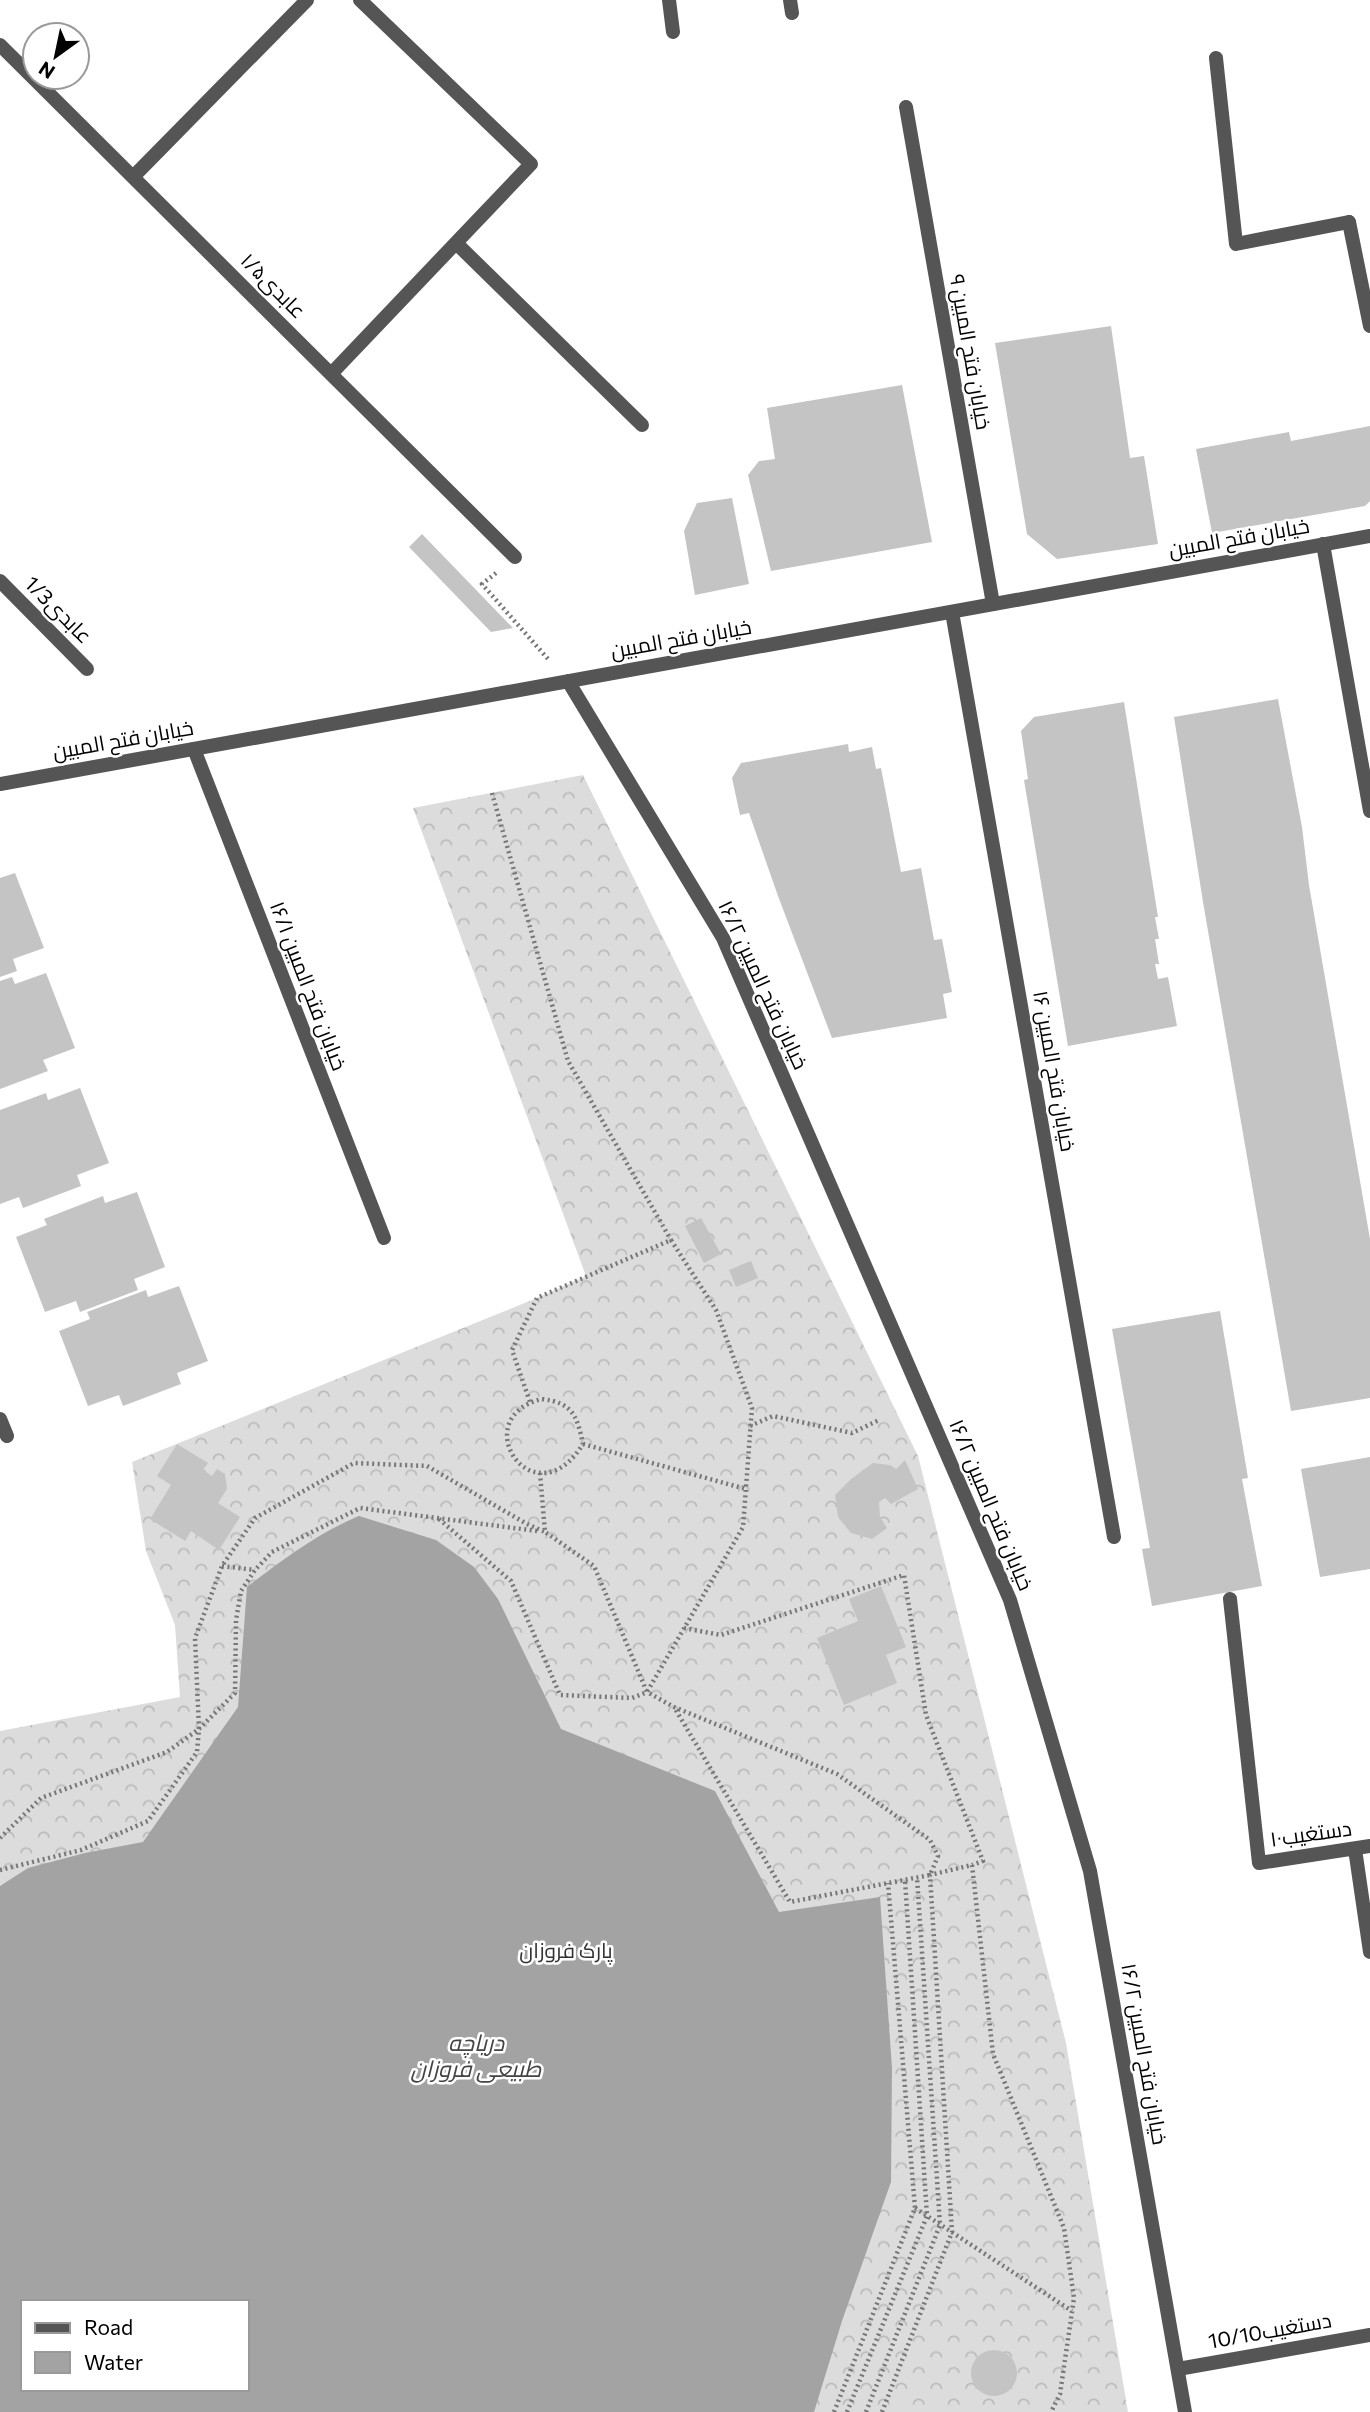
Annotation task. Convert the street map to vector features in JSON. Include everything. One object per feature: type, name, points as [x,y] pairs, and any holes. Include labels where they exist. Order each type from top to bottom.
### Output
[{"type":"street","points":[[132,177],[307,0]]},
{"type":"street","points":[[331,373],[531,164],[359,0]]},
{"type":"street","points":[[669,0],[673,32]]},
{"type":"street","name":"عابدی۱/۵","points":[[0,45],[515,557]]},
{"type":"street","points":[[1216,58],[1236,244],[1349,222],[1370,326]]},
{"type":"street","name":"خیابان فتح المبین ۹","points":[[906,107],[993,604]]},
{"type":"street","points":[[456,243],[642,425]]},
{"type":"street","name":"خیابان فتح المبین","points":[[0,784],[1370,536]]},
{"type":"street","points":[[1323,544],[1370,811]]},
{"type":"street","name":"عابدی1/3","points":[[0,581],[87,668]]},
{"type":"street","name":"خیابان فتح المبین ۱۶","points":[[952,611],[1114,1537]]},
{"type":"street","name":"خیابان فتح المبین ۱۶/۲","points":[[568,681],[723,938],[1010,1600],[1090,1871],[1185,2412]]},
{"type":"street","name":"خیابان فتح المبین ۱۶/۱","points":[[194,749],[384,1238]]},
{"type":"street","points":[[0,1419],[7,1436]]},
{"type":"street","name":"دستغیب۱۰","points":[[1230,1599],[1259,1863],[1370,1846]]},
{"type":"street","points":[[1354,1849],[1370,1952]]},
{"type":"street","name":"10/10دستغیب","points":[[1178,2369],[1370,2334]]},
{"type":"path","points":[[515,557],[482,584],[568,681]]},
{"type":"path","points":[[439,1519],[512,1581],[560,1695],[632,1698],[647,1692],[743,1527],[752,1408],[716,1310],[671,1240],[568,1061],[492,793]]},
{"type":"path","points":[[530,1402],[512,1350],[537,1298],[671,1240]]},
{"type":"path","points":[[542,1399],[555,1400],[566,1406],[574,1415],[580,1425],[583,1444],[564,1468],[552,1473],[540,1473],[528,1470],[518,1462],[507,1440],[507,1429],[520,1408],[542,1399]]},
{"type":"path","points":[[750,1426],[773,1416],[852,1433],[878,1420]]},
{"type":"path","points":[[583,1444],[746,1489]]},
{"type":"path","points":[[0,1870],[81,1850],[148,1821],[197,1752],[199,1729],[195,1638],[222,1566],[256,1518],[354,1464],[427,1466],[545,1532],[594,1566],[647,1692],[674,1707],[837,1774],[930,1840],[939,1856],[930,1875],[952,2232],[882,2412]]},
{"type":"path","points":[[540,1473],[545,1532]]},
{"type":"path","points":[[0,1838],[41,1798],[167,1752],[199,1729],[236,1693],[241,1591],[255,1570],[272,1552],[360,1508],[545,1532]]},
{"type":"path","points":[[222,1566],[255,1570]]},
{"type":"path","points":[[674,1707],[790,1902],[930,1875],[983,1861],[926,1715],[904,1575],[721,1635],[684,1628]]},
{"type":"path","points":[[972,1865],[993,2054],[1064,2228],[1074,2298],[1060,2394],[1051,2412]]},
{"type":"path","points":[[866,2412],[940,2225],[917,1877]]},
{"type":"path","points":[[847,2412],[927,2216],[905,1880]]},
{"type":"path","points":[[834,2412],[915,2208],[888,1883]]},
{"type":"path","points":[[915,2208],[1072,2311]]},
{"type":"green space","name":"پارک فروزان","points":[[583,775],[918,1456],[1066,2043],[1128,2412],[0,2412],[0,1731],[180,1697],[175,1625],[146,1551],[132,1462],[586,1276],[413,808]]},
{"type":"water","name":"دریاچه طبیعی فروزان","points":[[359,1516],[436,1540],[474,1567],[498,1599],[561,1729],[715,1791],[779,1912],[880,1897],[892,2068],[891,2182],[842,2321],[814,2412],[0,2412],[0,1886],[28,1868],[143,1842],[238,1707],[247,1587],[329,1530]]},
{"type":"building","points":[[1111,326],[1130,458],[1144,456],[1158,544],[1057,559],[1027,534],[995,343]]},
{"type":"building","points":[[902,385],[932,542],[771,571],[748,475],[759,461],[775,459],[767,408]]},
{"type":"building","points":[[1370,426],[1370,501],[1365,506],[1212,533],[1196,449],[1289,432],[1291,441]]},
{"type":"building","points":[[732,498],[749,584],[695,595],[684,531],[697,503]]},
{"type":"building","points":[[422,534],[513,628],[491,632],[409,547]]},
{"type":"building","points":[[1278,699],[1302,827],[1309,885],[1370,1239],[1370,1398],[1291,1411],[1203,902],[1174,717]]},
{"type":"building","points":[[1124,702],[1158,917],[1155,917],[1159,939],[1155,939],[1159,964],[1155,964],[1158,979],[1168,977],[1177,1026],[1068,1046],[1024,780],[1028,779],[1021,731],[1034,717]]},
{"type":"building","points":[[848,744],[849,752],[872,747],[876,769],[881,768],[901,872],[921,868],[934,940],[942,939],[952,992],[943,994],[947,1018],[832,1038],[749,813],[740,815],[732,778],[741,763]]},
{"type":"building","points":[[15,873],[44,948],[13,959],[17,971],[0,977],[0,878]]},
{"type":"building","points":[[46,973],[75,1048],[43,1060],[48,1071],[0,1089],[0,981],[12,977],[15,984]]},
{"type":"building","points":[[80,1088],[109,1163],[77,1175],[81,1186],[23,1208],[19,1197],[0,1204],[0,1110],[46,1093],[48,1100]]},
{"type":"building","points":[[137,1192],[165,1267],[134,1279],[138,1290],[80,1312],[76,1301],[45,1312],[16,1237],[47,1225],[44,1219],[103,1196],[105,1203]]},
{"type":"building","points":[[701,1218],[721,1254],[704,1263],[685,1226]]},
{"type":"building","points":[[751,1261],[758,1278],[736,1287],[729,1270]]},
{"type":"building","points":[[179,1286],[208,1361],[177,1373],[181,1384],[123,1406],[119,1395],[88,1406],[59,1331],[90,1319],[87,1312],[146,1290],[148,1297]]},
{"type":"building","points":[[1220,1311],[1248,1478],[1242,1479],[1262,1586],[1152,1606],[1142,1549],[1150,1548],[1112,1329]]},
{"type":"building","points":[[177,1444],[208,1463],[203,1470],[212,1476],[217,1469],[225,1474],[227,1489],[218,1503],[240,1517],[219,1550],[191,1531],[185,1541],[150,1519],[171,1485],[157,1476]]},
{"type":"building","points":[[1370,1457],[1370,1569],[1320,1577],[1301,1469]]},
{"type":"building","points":[[905,1460],[918,1489],[891,1504],[885,1498],[879,1502],[880,1517],[887,1528],[872,1539],[851,1533],[838,1517],[835,1495],[873,1463],[890,1465],[896,1469]]},
{"type":"building","points":[[881,1586],[906,1647],[886,1655],[897,1683],[844,1705],[817,1638],[858,1621],[849,1599]]},
{"type":"building","points":[[994,2350],[1011,2356],[1017,2373],[1011,2390],[994,2396],[977,2390],[971,2373],[977,2356]]}]
